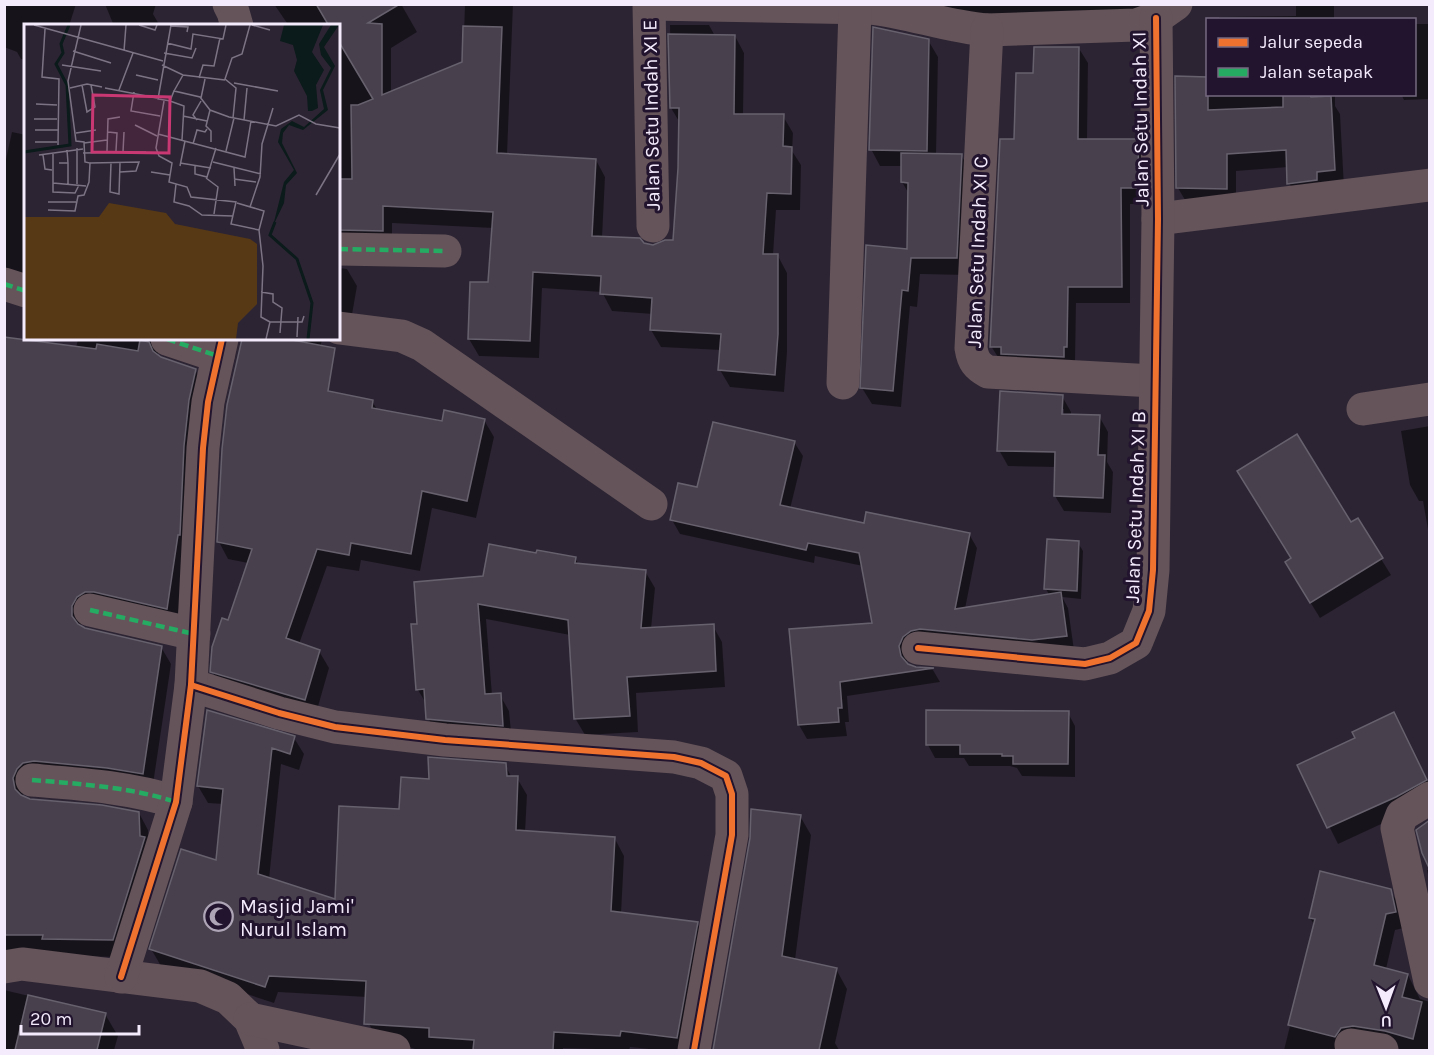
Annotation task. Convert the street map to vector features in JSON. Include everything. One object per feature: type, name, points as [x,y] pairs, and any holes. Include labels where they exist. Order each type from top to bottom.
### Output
[{"type":"street","points":[[229,4],[236,24]]},
{"type":"street","points":[[652,5],[887,9],[966,28],[987,30],[1120,27],[1136,25],[1166,11]]},
{"type":"street","name":"Jalan Setu Indah XI E","points":[[652,5],[653,226]]},
{"type":"street","points":[[843,383],[855,9]]},
{"type":"street","name":"Jalan Setu Indah XI","points":[[1166,11],[1158,219],[1430,185]]},
{"type":"street","name":"Jalan Setu Indah XI C","points":[[987,30],[971,348],[973,358],[978,367],[988,372],[1154,381]]},
{"type":"street","name":"Jalan Setu Indah XI B","points":[[918,648],[1085,664],[1110,658],[1136,643],[1149,611],[1153,570],[1158,219]]},
{"type":"street","points":[[340,249],[445,251]]},
{"type":"street","points":[[4,284],[24,290]]},
{"type":"street","points":[[340,328],[402,336],[422,345],[651,504]]},
{"type":"street","points":[[121,977],[176,802],[191,686],[203,448],[208,402],[220,347],[174,340]]},
{"type":"street","points":[[1362,409],[1430,399]]},
{"type":"street","points":[[90,610],[194,634]]},
{"type":"street","points":[[191,686],[279,713],[335,727],[445,740],[674,757],[701,763],[726,776],[732,794],[732,835],[694,1050]]},
{"type":"street","points":[[32,780],[150,793],[176,802]]},
{"type":"street","points":[[1430,798],[1402,814],[1397,828],[1430,982]]},
{"type":"street","points":[[5,966],[22,964],[200,986],[228,998],[250,1019],[263,1050]]},
{"type":"street","points":[[250,1019],[394,1050]]},
{"type":"street","points":[[1351,1045],[1382,1050]]},
{"type":"building","points":[[316,4],[400,4],[368,23],[382,24],[382,95],[462,62],[463,26],[502,27],[497,153],[596,159],[592,236],[640,238],[644,243],[653,245],[665,240],[673,240],[679,108],[670,108],[668,34],[735,35],[734,114],[784,114],[783,146],[792,147],[791,194],[767,193],[763,254],[778,254],[778,334],[775,375],[718,370],[721,334],[650,330],[652,298],[600,294],[601,276],[533,272],[530,341],[468,339],[470,282],[488,282],[493,212],[383,206],[383,231],[340,230],[340,179],[352,179],[351,105],[358,105],[373,99],[340,44],[340,24],[328,24]]},
{"type":"building","points":[[873,27],[929,39],[927,151],[869,150]]},
{"type":"building","points":[[1034,47],[1079,47],[1078,139],[1138,139],[1139,188],[1121,188],[1122,287],[1068,287],[1067,347],[1064,347],[1064,357],[1001,354],[1001,347],[990,347],[1000,139],[1014,139],[1016,73],[1033,73]]},
{"type":"building","points":[[1175,76],[1206,77],[1208,110],[1283,107],[1283,96],[1331,96],[1335,170],[1317,172],[1317,180],[1287,184],[1286,150],[1227,154],[1227,189],[1176,188]]},
{"type":"building","points":[[901,153],[962,154],[957,258],[911,258],[908,291],[902,290],[893,391],[860,388],[866,245],[907,249],[908,183],[901,182]]},
{"type":"building","points":[[4,337],[96,349],[97,344],[138,351],[140,340],[149,342],[153,351],[161,357],[196,369],[189,400],[184,446],[180,535],[178,535],[167,609],[94,592],[85,592],[77,597],[72,606],[72,616],[78,624],[85,628],[162,646],[143,774],[34,761],[23,763],[13,778],[15,789],[30,799],[102,805],[139,812],[140,836],[145,837],[113,940],[42,939],[43,935],[4,935]]},
{"type":"building","points":[[242,340],[292,340],[335,348],[328,391],[373,400],[372,408],[442,421],[444,410],[485,419],[467,501],[422,491],[411,554],[351,543],[349,555],[317,549],[286,638],[320,650],[305,700],[210,672],[212,647],[222,618],[228,620],[252,549],[217,542],[227,405]]},
{"type":"building","points":[[1000,391],[1063,395],[1062,414],[1100,415],[1098,455],[1105,455],[1103,498],[1054,496],[1055,452],[997,451]]},
{"type":"building","points":[[713,422],[795,441],[780,505],[864,523],[866,512],[970,533],[955,609],[1061,592],[1067,636],[1032,640],[920,629],[911,631],[903,637],[899,646],[901,656],[908,664],[916,667],[934,668],[840,682],[842,708],[838,708],[839,722],[798,725],[789,629],[872,623],[859,553],[808,543],[806,550],[670,520],[678,483],[697,487]]},
{"type":"building","points":[[1297,434],[1351,522],[1358,518],[1383,558],[1310,603],[1285,562],[1291,558],[1237,471]]},
{"type":"building","points":[[1047,539],[1079,541],[1077,591],[1044,589]]},
{"type":"building","points":[[489,544],[536,553],[537,550],[576,557],[575,563],[646,570],[641,628],[714,624],[716,671],[627,677],[630,716],[574,719],[568,620],[478,604],[485,694],[501,693],[503,726],[426,719],[424,689],[416,690],[411,624],[417,624],[414,582],[483,576]]},
{"type":"building","points":[[207,710],[295,736],[290,754],[272,748],[258,874],[335,899],[339,806],[399,809],[401,777],[429,779],[428,757],[506,763],[507,776],[518,776],[516,830],[615,837],[611,911],[698,922],[677,1038],[621,1031],[620,1036],[554,1032],[553,1050],[473,1050],[474,1040],[429,1037],[429,1028],[364,1024],[366,981],[269,976],[265,987],[149,949],[181,849],[216,860],[223,789],[197,786]]},
{"type":"building","points":[[926,710],[1069,711],[1068,764],[1013,764],[1013,756],[960,754],[960,745],[926,745]]},
{"type":"building","points":[[1394,712],[1427,780],[1396,797],[1327,828],[1297,765],[1355,738],[1352,732]]},
{"type":"building","points":[[751,809],[801,815],[782,956],[837,968],[819,1050],[713,1050],[750,838]]},
{"type":"building","points":[[1430,820],[1430,870],[1422,853],[1416,830]]},
{"type":"building","points":[[1320,871],[1391,889],[1396,912],[1386,914],[1374,965],[1408,974],[1402,997],[1422,1002],[1413,1039],[1385,1031],[1353,1026],[1341,1028],[1335,1037],[1288,1025],[1315,919],[1309,918]]},
{"type":"building","points":[[28,995],[106,1013],[97,1050],[15,1050]]},
{"type":"marked path","points":[[340,249],[445,251]]},
{"type":"marked path","points":[[4,284],[24,290]]},
{"type":"marked path","points":[[170,340],[218,356]]},
{"type":"marked path","points":[[90,610],[194,634]]},
{"type":"marked path","points":[[32,780],[123,790],[176,802]]},
{"type":"cycle path","points":[[918,648],[1085,664],[1110,658],[1136,643],[1149,611],[1153,570],[1158,219],[1156,18]]},
{"type":"cycle path","points":[[121,977],[176,802],[191,685],[203,448],[208,402],[222,340]]},
{"type":"cycle path","points":[[191,685],[279,713],[335,727],[445,740],[674,757],[701,763],[726,776],[732,794],[732,835],[694,1050]]},
{"type":"place","name":"Masjid Jami' Nurul Islam","points":[[219,917]]}]
